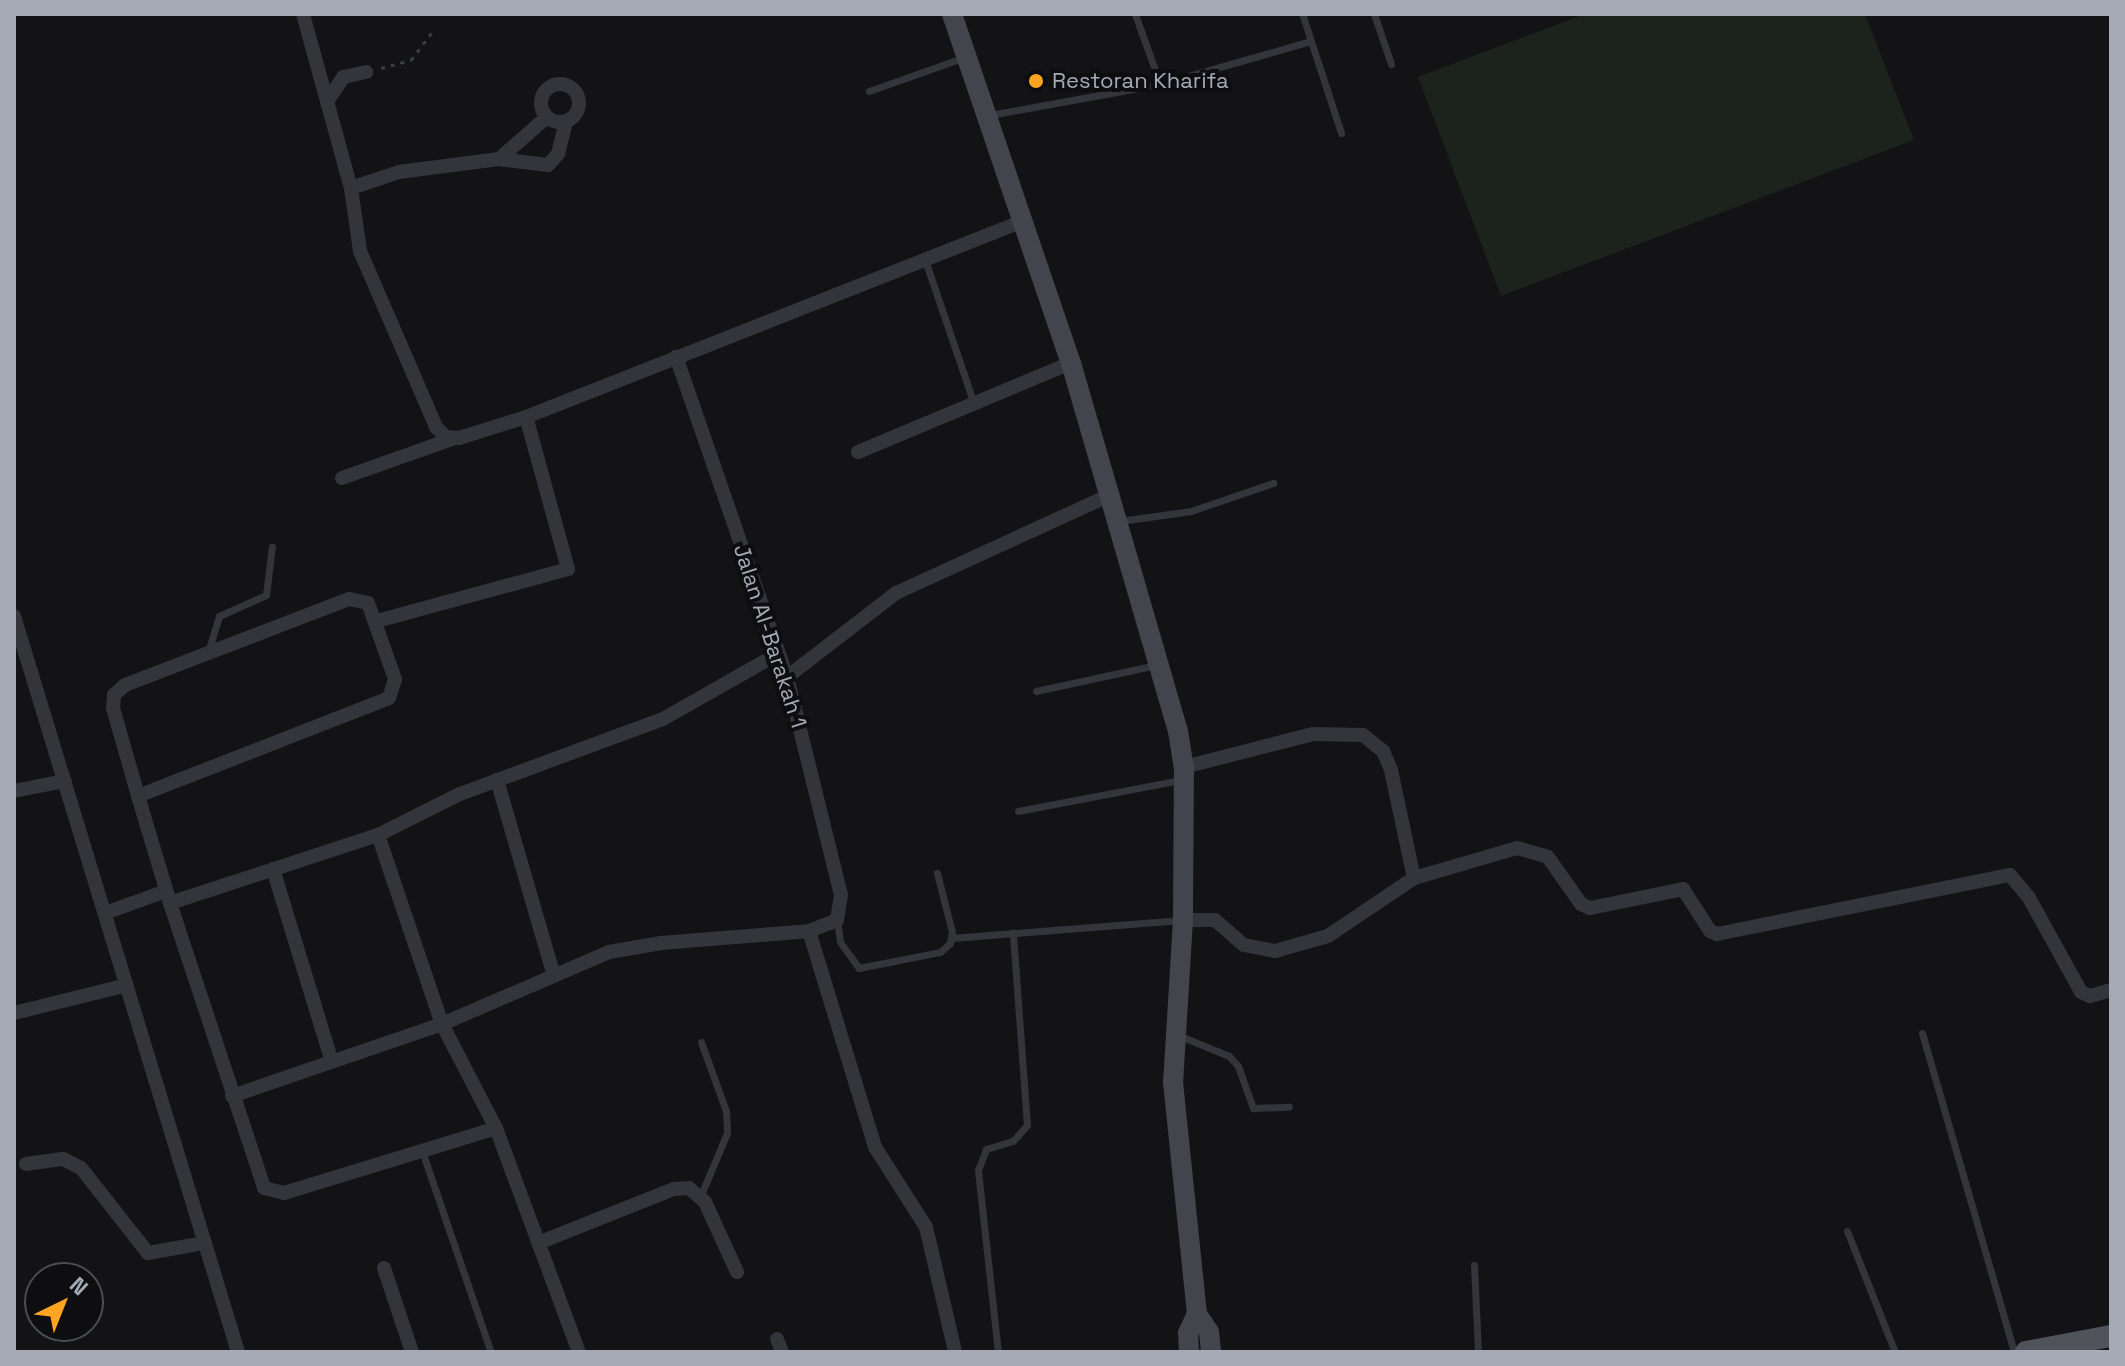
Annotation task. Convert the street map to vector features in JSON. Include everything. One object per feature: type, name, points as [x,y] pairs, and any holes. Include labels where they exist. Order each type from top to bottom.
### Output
[{"type":"main road","points":[[2026,1352],[2111,1336]]},
{"type":"street","points":[[303,14],[351,188],[360,251],[436,427],[452,439]]},
{"type":"street","points":[[952,14],[990,115],[1112,494],[1162,664],[1184,773],[1183,920],[1176,1035],[1177,1143],[1197,1314],[1209,1332],[1211,1352]]},
{"type":"street","points":[[327,102],[343,77],[366,72]]},
{"type":"street","points":[[351,188],[399,172],[499,159],[548,165],[558,154],[566,121],[579,105],[577,94],[564,85],[548,88],[542,97],[547,117]]},
{"type":"street","points":[[499,159],[547,117]]},
{"type":"street","points":[[547,117],[566,121]]},
{"type":"street","points":[[342,478],[452,439],[526,417],[1023,221]]},
{"type":"street","name":"Jalan Al-Barakah 1","points":[[676,357],[787,677],[841,895],[837,920]]},
{"type":"street","points":[[858,452],[1071,363]]},
{"type":"street","points":[[377,621],[568,569],[526,417]]},
{"type":"street","points":[[787,677],[896,593],[1112,494]]},
{"type":"street","points":[[138,796],[389,698],[395,679],[377,621],[368,603],[349,599],[125,685],[114,695],[113,708],[138,796],[168,897],[232,1096],[261,1181],[270,1192],[284,1193],[496,1128]]},
{"type":"street","points":[[14,616],[238,1352]]},
{"type":"street","points":[[105,913],[273,869],[378,835],[497,780],[663,719],[779,653]]},
{"type":"street","points":[[1184,773],[1313,734],[1363,735],[1383,751],[1391,770],[1414,878]]},
{"type":"street","points":[[497,780],[553,973]]},
{"type":"street","points":[[14,791],[65,781]]},
{"type":"street","points":[[378,835],[442,1024],[496,1128],[579,1352]]},
{"type":"street","points":[[1183,920],[1215,920],[1244,945],[1275,951],[1340,930],[1414,878],[1517,848],[1533,849],[1548,857],[1590,908],[1676,887],[1689,894],[1710,931],[1717,934],[2010,875],[2024,889],[2081,992],[2090,996],[2111,990]]},
{"type":"street","points":[[273,869],[331,1059]]},
{"type":"street","points":[[232,1096],[331,1059],[442,1024],[553,973],[646,945],[809,931],[837,920]]},
{"type":"street","points":[[809,931],[875,1147],[926,1227],[955,1352]]},
{"type":"street","points":[[14,1013],[127,985]]},
{"type":"street","points":[[26,1164],[63,1159],[81,1168],[148,1253],[205,1243]]},
{"type":"street","points":[[538,1243],[674,1189],[701,1195],[737,1272]]},
{"type":"street","points":[[384,1268],[412,1352]]},
{"type":"street","points":[[1189,1352],[1188,1333],[1197,1314]]},
{"type":"lane","points":[[1135,14],[1160,84]]},
{"type":"lane","points":[[1302,14],[1341,133]]},
{"type":"lane","points":[[1374,14],[1391,64]]},
{"type":"lane","points":[[990,115],[1160,84],[1311,41]]},
{"type":"lane","points":[[869,91],[967,56]]},
{"type":"lane","points":[[925,260],[974,404]]},
{"type":"lane","points":[[1120,521],[1191,511],[1273,483]]},
{"type":"lane","points":[[207,654],[219,616],[266,595],[272,546]]},
{"type":"lane","points":[[1036,691],[1162,664]]},
{"type":"lane","points":[[1018,811],[1184,773]]},
{"type":"lane","points":[[937,873],[952,938]]},
{"type":"lane","points":[[837,920],[840,942],[859,968],[940,952],[952,938],[1183,920]]},
{"type":"lane","points":[[998,1352],[979,1162],[986,1149],[1013,1141],[1027,1125],[1013,933]]},
{"type":"lane","points":[[1922,1033],[2014,1352]]},
{"type":"lane","points":[[1176,1035],[1229,1056],[1238,1066],[1253,1108],[1289,1107]]},
{"type":"lane","points":[[701,1042],[726,1111],[727,1133],[701,1195]]},
{"type":"lane","points":[[422,1151],[491,1352]]},
{"type":"lane","points":[[1847,1231],[1895,1352]]},
{"type":"lane","points":[[1474,1265],[1478,1352]]},
{"type":"path","points":[[366,72],[411,60],[431,33]]},
{"type":"shaded area","points":[[1585,14],[1865,14],[1914,140],[1501,296],[1418,77]]},
{"type":"place","name":"Restoran Kharifa","points":[[1036,81]]}]
